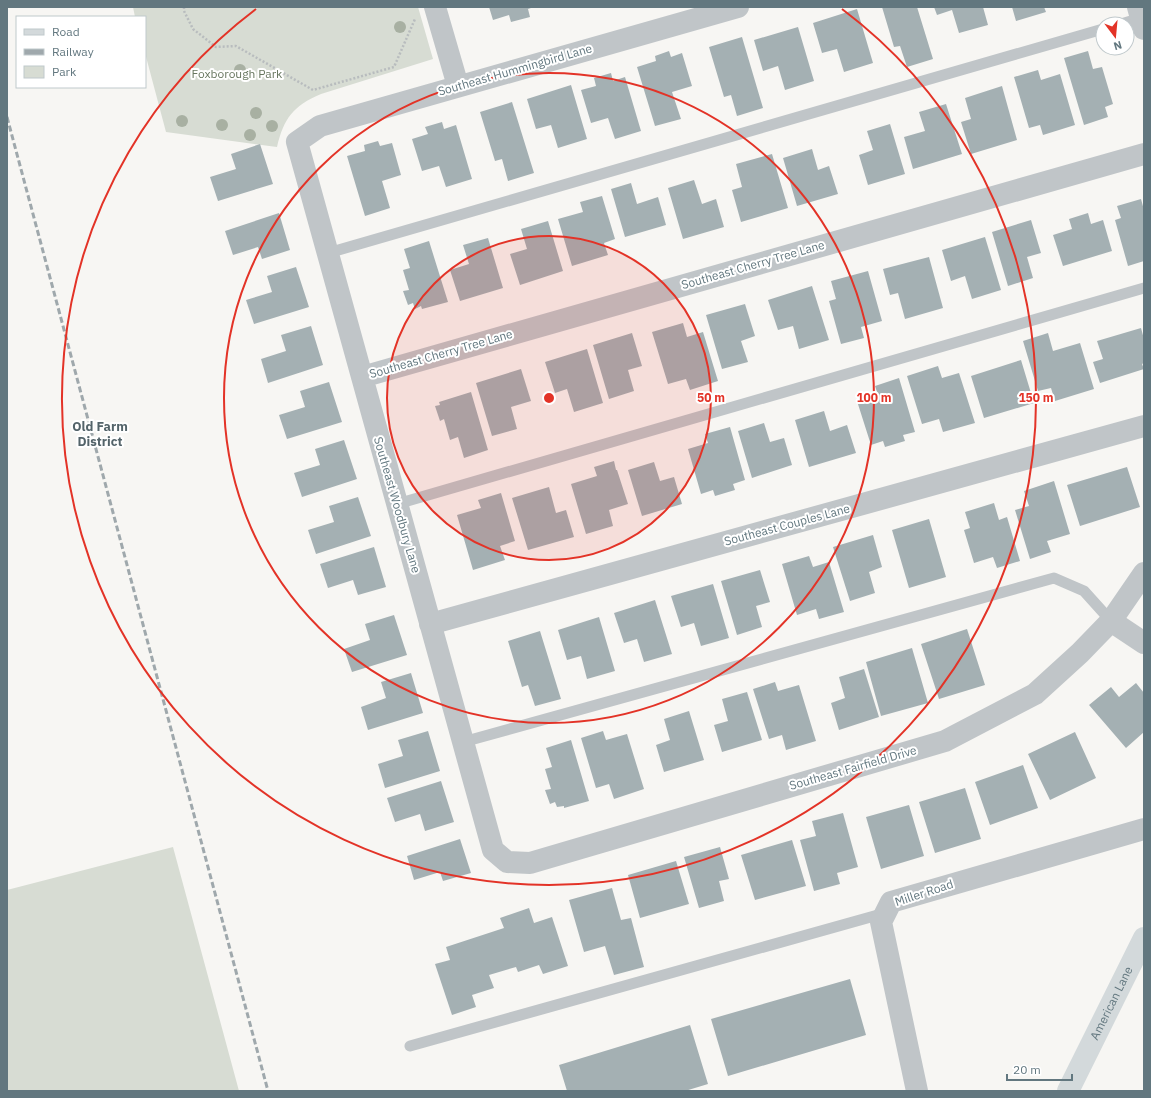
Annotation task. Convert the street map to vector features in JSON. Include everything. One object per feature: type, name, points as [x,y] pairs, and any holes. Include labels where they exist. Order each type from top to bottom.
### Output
[{"type":"street","name":"Southeast Hummingbird Lane","points":[[296,142],[320,126],[738,7]]},
{"type":"street","points":[[426,12],[458,86]]},
{"type":"street","name":"Southeast Woodbury Lane","points":[[296,142],[493,850],[507,862]]},
{"type":"street","name":"Southeast Cherry Tree Lane","points":[[362,377],[1144,154]]},
{"type":"street","name":"Southeast Couples Lane","points":[[430,624],[1144,426]]},
{"type":"street","name":"Southeast Fairfield Drive","points":[[507,862],[530,863],[944,741],[1035,694],[1080,653],[1111,621],[1144,573]]},
{"type":"street","points":[[1111,621],[1144,643]]},
{"type":"street","name":"Miller Road","points":[[917,1091],[881,922],[891,902],[1144,829]]},
{"type":"street","name":"American Lane","points":[[1068,1091],[1144,938]]},
{"type":"lane","points":[[328,253],[1095,31]]},
{"type":"lane","points":[[397,504],[1144,288]]},
{"type":"lane","points":[[463,742],[1054,578],[1084,591],[1111,621]]},
{"type":"lane","points":[[410,1046],[886,913]]},
{"type":"path","points":[[184,7],[184,12],[193,29],[216,47],[236,46],[313,90],[394,67],[426,12]]},
{"type":"green space","name":"Foxborough Park","points":[[133,7],[418,7],[433,59],[321,94],[303,103],[291,114],[283,128],[277,147],[166,132],[146,57],[146,16],[135,16]]},
{"type":"green space","points":[[173,847],[239,1091],[7,1091],[7,890]]},
{"type":"building","points":[[489,7],[534,7],[528,9],[530,17],[511,22],[509,15],[493,20]]},
{"type":"building","points":[[882,7],[917,7],[933,59],[907,67],[900,46],[894,47]]},
{"type":"building","points":[[934,7],[983,7],[988,25],[959,33],[952,10],[937,15]]},
{"type":"building","points":[[1012,7],[1044,7],[1046,12],[1016,21]]},
{"type":"building","points":[[857,9],[873,63],[844,72],[837,49],[822,53],[813,23]]},
{"type":"building","points":[[798,27],[814,81],[785,90],[778,66],[763,71],[754,40]]},
{"type":"building","points":[[742,37],[763,108],[737,116],[731,95],[724,97],[709,47]]},
{"type":"building","points":[[669,51],[671,57],[682,53],[692,86],[672,92],[681,119],[655,126],[637,67],[656,61],[655,56]]},
{"type":"building","points":[[1088,51],[1093,69],[1102,67],[1113,104],[1105,107],[1108,117],[1084,125],[1064,58]]},
{"type":"building","points":[[1038,70],[1041,80],[1060,74],[1075,125],[1043,135],[1040,125],[1029,128],[1014,77]]},
{"type":"building","points":[[611,73],[613,81],[625,77],[641,131],[615,139],[608,118],[591,123],[581,90],[596,86],[594,78]]},
{"type":"building","points":[[571,85],[587,139],[558,148],[551,125],[536,129],[527,99]]},
{"type":"building","points":[[1002,86],[1017,140],[971,154],[961,122],[971,119],[965,98]]},
{"type":"building","points":[[512,102],[534,173],[508,181],[502,159],[495,161],[480,112]]},
{"type":"building","points":[[946,104],[962,154],[913,169],[904,137],[925,131],[919,112]]},
{"type":"building","points":[[442,122],[444,129],[456,125],[472,179],[446,187],[439,166],[422,171],[412,139],[428,134],[425,127]]},
{"type":"building","points":[[890,124],[905,174],[868,185],[859,155],[873,150],[867,131]]},
{"type":"building","points":[[378,141],[380,146],[392,143],[401,175],[382,181],[390,208],[365,216],[347,156],[365,151],[364,145]]},
{"type":"building","points":[[260,144],[273,184],[218,201],[210,177],[236,169],[231,154]]},
{"type":"building","points":[[812,149],[818,170],[829,166],[838,194],[797,206],[783,158]]},
{"type":"building","points":[[772,154],[788,208],[741,222],[732,190],[742,187],[736,164]]},
{"type":"building","points":[[694,180],[702,204],[716,199],[724,227],[683,239],[668,188]]},
{"type":"building","points":[[631,183],[637,204],[658,197],[666,225],[625,237],[611,189]]},
{"type":"building","points":[[602,196],[615,239],[604,243],[608,255],[572,266],[558,219],[583,212],[580,202]]},
{"type":"building","points":[[1141,199],[1144,210],[1144,261],[1128,266],[1115,220],[1121,218],[1117,206]]},
{"type":"building","points":[[279,213],[290,250],[262,259],[258,247],[233,255],[225,231]]},
{"type":"building","points":[[1088,213],[1091,224],[1103,220],[1112,251],[1063,266],[1053,235],[1072,229],[1069,219]]},
{"type":"building","points":[[1031,220],[1041,253],[1027,257],[1033,278],[1008,286],[992,232]]},
{"type":"building","points":[[548,221],[563,271],[520,285],[510,254],[527,249],[521,229]]},
{"type":"building","points":[[985,237],[1001,290],[972,299],[965,276],[951,281],[942,250]]},
{"type":"building","points":[[488,238],[503,288],[460,301],[450,270],[469,264],[463,245]]},
{"type":"building","points":[[429,241],[448,302],[422,309],[421,306],[415,309],[413,303],[408,305],[403,291],[409,290],[403,270],[410,268],[404,249]]},
{"type":"building","points":[[929,257],[943,308],[905,319],[898,293],[890,295],[883,269]]},
{"type":"building","points":[[296,267],[309,307],[254,324],[246,300],[272,292],[267,276]]},
{"type":"building","points":[[868,271],[882,321],[861,327],[864,338],[841,344],[829,301],[836,299],[831,281]]},
{"type":"building","points":[[812,286],[829,340],[799,349],[793,326],[778,330],[768,300]]},
{"type":"building","points":[[745,304],[755,336],[741,341],[748,362],[722,369],[706,315]]},
{"type":"building","points":[[683,323],[687,337],[703,332],[718,381],[690,390],[686,379],[668,384],[652,332]]},
{"type":"building","points":[[311,326],[323,365],[268,383],[261,359],[286,351],[281,335]]},
{"type":"building","points":[[1141,328],[1144,339],[1144,363],[1142,364],[1144,369],[1100,383],[1093,362],[1103,359],[1097,341]]},
{"type":"building","points":[[632,333],[642,366],[628,370],[634,391],[609,399],[593,345]]},
{"type":"building","points":[[1048,333],[1053,351],[1080,343],[1094,389],[1055,401],[1051,388],[1038,391],[1023,341]]},
{"type":"building","points":[[587,349],[603,403],[574,412],[567,389],[555,393],[545,362]]},
{"type":"building","points":[[1021,360],[1034,403],[984,418],[971,376]]},
{"type":"building","points":[[938,366],[942,378],[959,373],[975,423],[943,432],[939,419],[922,424],[907,376]]},
{"type":"building","points":[[521,369],[531,401],[511,407],[517,429],[492,436],[476,383]]},
{"type":"building","points":[[899,378],[915,432],[903,435],[905,441],[885,447],[883,441],[871,445],[857,401],[878,395],[875,386]]},
{"type":"building","points":[[329,382],[342,422],[287,439],[279,415],[305,407],[300,391]]},
{"type":"building","points":[[471,392],[488,450],[464,458],[458,437],[450,440],[444,419],[440,421],[435,406],[440,405],[439,402]]},
{"type":"building","points":[[824,411],[830,431],[847,425],[856,453],[809,467],[795,420]]},
{"type":"building","points":[[764,423],[770,442],[784,438],[792,465],[752,478],[738,431]]},
{"type":"building","points":[[730,427],[745,480],[733,484],[735,490],[715,496],[713,490],[701,494],[688,449],[708,443],[705,434]]},
{"type":"building","points":[[344,440],[357,479],[302,497],[294,473],[320,465],[315,449]]},
{"type":"building","points":[[614,461],[628,504],[609,510],[613,526],[586,534],[571,484],[597,476],[594,467]]},
{"type":"building","points":[[654,462],[660,481],[674,477],[682,504],[642,516],[628,470]]},
{"type":"building","points":[[1127,467],[1140,507],[1080,526],[1067,485]]},
{"type":"building","points":[[1054,481],[1070,534],[1047,541],[1051,552],[1030,559],[1015,510],[1029,506],[1024,491]]},
{"type":"building","points":[[549,487],[556,513],[566,510],[574,537],[528,550],[512,498]]},
{"type":"building","points":[[501,493],[515,541],[500,546],[505,560],[473,570],[457,515],[481,508],[478,500]]},
{"type":"building","points":[[358,497],[371,536],[316,554],[308,530],[334,522],[329,506]]},
{"type":"building","points":[[994,503],[999,520],[1007,517],[1020,561],[997,568],[993,557],[974,563],[964,530],[970,528],[965,512]]},
{"type":"building","points":[[929,519],[946,577],[909,588],[892,530]]},
{"type":"building","points":[[873,535],[882,567],[869,572],[875,593],[850,601],[833,547]]},
{"type":"building","points":[[374,547],[386,587],[358,595],[353,580],[328,588],[320,564]]},
{"type":"building","points":[[809,556],[813,567],[829,562],[844,612],[819,619],[816,609],[797,615],[782,564]]},
{"type":"building","points":[[760,570],[770,602],[756,606],[762,627],[737,635],[721,581]]},
{"type":"building","points":[[713,584],[729,638],[701,646],[694,623],[681,627],[671,596]]},
{"type":"building","points":[[655,600],[672,654],[644,662],[637,639],[624,643],[614,613]]},
{"type":"building","points":[[394,615],[407,655],[352,672],[344,649],[370,640],[365,624]]},
{"type":"building","points":[[599,617],[615,671],[587,679],[581,656],[567,660],[558,630]]},
{"type":"building","points":[[967,629],[985,685],[939,699],[921,644]]},
{"type":"building","points":[[540,631],[561,699],[535,706],[528,685],[522,687],[508,641]]},
{"type":"building","points":[[912,648],[928,703],[881,716],[866,662]]},
{"type":"building","points":[[864,669],[879,717],[839,730],[831,703],[845,698],[839,677]]},
{"type":"building","points":[[411,673],[423,713],[368,730],[361,707],[386,698],[381,682]]},
{"type":"building","points":[[775,682],[778,691],[799,685],[816,741],[786,750],[782,735],[769,739],[753,689]]},
{"type":"building","points":[[1136,683],[1144,693],[1144,732],[1126,748],[1089,705],[1111,687],[1119,697]]},
{"type":"building","points":[[747,692],[762,740],[722,752],[714,725],[728,721],[722,699]]},
{"type":"building","points":[[689,711],[704,760],[664,772],[656,745],[670,740],[664,719]]},
{"type":"building","points":[[428,731],[440,771],[385,788],[378,764],[403,756],[398,740]]},
{"type":"building","points":[[603,731],[606,740],[627,734],[644,789],[614,799],[609,784],[596,788],[581,738]]},
{"type":"building","points":[[1075,732],[1096,778],[1050,800],[1028,754]]},
{"type":"building","points":[[571,740],[589,801],[564,808],[564,806],[557,807],[555,802],[550,804],[545,790],[551,789],[545,769],[552,767],[546,748]]},
{"type":"building","points":[[1023,765],[1038,808],[990,825],[975,782]]},
{"type":"building","points":[[441,781],[454,822],[425,831],[420,814],[395,822],[387,798]]},
{"type":"building","points":[[965,788],[981,839],[935,853],[919,802]]},
{"type":"building","points":[[909,805],[924,856],[881,869],[866,817]]},
{"type":"building","points":[[843,813],[858,867],[837,873],[840,884],[814,891],[800,840],[816,836],[812,821]]},
{"type":"building","points":[[460,839],[471,873],[443,881],[440,872],[414,880],[407,856]]},
{"type":"building","points":[[792,840],[806,886],[755,900],[741,855]]},
{"type":"building","points":[[720,847],[729,879],[719,881],[724,901],[699,908],[684,857]]},
{"type":"building","points":[[676,861],[689,904],[640,918],[628,875]]},
{"type":"building","points":[[612,888],[621,920],[631,918],[644,967],[614,975],[605,946],[584,952],[569,900]]},
{"type":"building","points":[[529,908],[534,923],[552,917],[568,966],[543,974],[539,965],[518,972],[516,967],[489,975],[494,988],[472,995],[476,1007],[452,1015],[435,964],[450,960],[446,947],[504,928],[500,918]]},
{"type":"building","points":[[850,979],[866,1035],[728,1076],[711,1019]]},
{"type":"building","points":[[690,1025],[708,1084],[685,1091],[567,1091],[559,1065]]},
{"type":"railway","points":[[7,117],[268,1091]]},
{"type":"district","name":"Old Farm District","points":[[100,434]]}]
